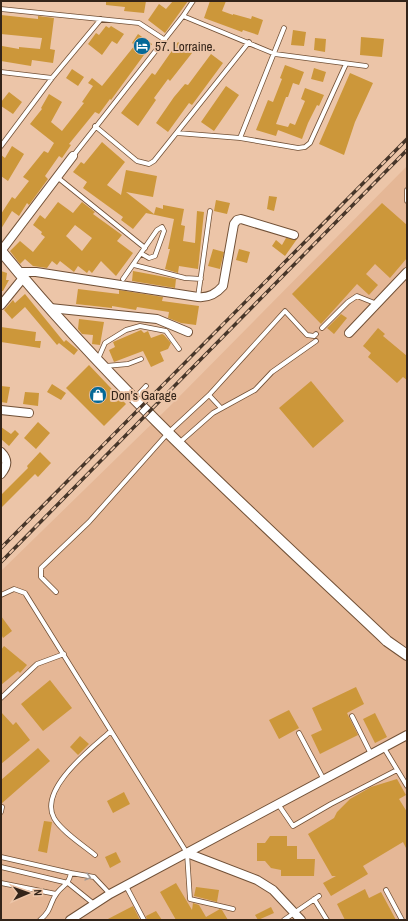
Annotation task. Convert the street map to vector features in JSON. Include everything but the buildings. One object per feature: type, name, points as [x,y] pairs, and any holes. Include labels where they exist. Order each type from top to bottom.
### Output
[{"type":"street","points":[[73,156],[2,254],[134,399],[168,433],[387,641],[407,655]]},
{"type":"street","points":[[1,305],[20,275],[36,272],[198,297],[208,297],[218,292],[223,286],[234,224],[237,220],[294,235]]},
{"type":"street","points":[[349,333],[407,272]]},
{"type":"street","points":[[50,308],[157,319],[188,332]]},
{"type":"street","points":[[1,410],[29,413]]},
{"type":"street","points":[[1,452],[6,459],[7,465],[1,474]]},
{"type":"street","points":[[70,920],[110,894],[407,735]]},
{"type":"street","points":[[187,853],[257,880],[273,890],[300,920]]},
{"type":"lane","points":[[73,156],[95,126],[183,16],[193,1]]},
{"type":"lane","points":[[1,9],[139,23],[164,40]]},
{"type":"lane","points":[[183,16],[275,54],[366,66]]},
{"type":"lane","points":[[1,146],[52,78],[101,19]]},
{"type":"lane","points":[[240,138],[275,54],[284,28]]},
{"type":"lane","points":[[95,126],[137,161],[149,164],[154,161],[177,133],[249,42]]},
{"type":"lane","points":[[177,133],[240,138],[298,148],[305,147],[310,143],[346,64]]},
{"type":"lane","points":[[1,72],[52,78]]},
{"type":"lane","points":[[57,177],[145,248]]},
{"type":"lane","points":[[407,190],[407,201]]},
{"type":"lane","points":[[198,297],[210,211]]},
{"type":"lane","points":[[123,279],[142,254],[157,230],[162,227],[164,231],[155,256],[149,258],[142,254]]},
{"type":"lane","points":[[134,265],[185,278],[201,279]]},
{"type":"lane","points":[[322,328],[348,302],[357,296],[378,304]]},
{"type":"lane","points":[[56,592],[41,577],[41,568],[89,522],[168,433],[209,395],[285,311],[307,335],[314,336],[316,334]]},
{"type":"lane","points":[[141,359],[128,364],[101,363],[105,343],[126,330],[140,326],[166,332],[179,349]]},
{"type":"lane","points":[[179,443],[213,413],[255,390],[272,372],[316,341]]},
{"type":"lane","points":[[134,399],[146,386]]},
{"type":"lane","points":[[209,395],[222,408]]},
{"type":"lane","points":[[1,595],[14,589],[26,593],[64,654],[187,853],[190,899],[233,909]]},
{"type":"lane","points":[[1,698],[37,664],[64,654]]},
{"type":"lane","points":[[352,716],[371,754]]},
{"type":"lane","points":[[95,855],[66,831],[54,818],[51,802],[56,788],[76,763],[111,731]]},
{"type":"lane","points":[[299,733],[324,780]]},
{"type":"lane","points":[[383,747],[407,786]]},
{"type":"lane","points":[[278,804],[293,826],[331,804],[397,770]]},
{"type":"lane","points":[[1,857],[94,877],[110,894]]},
{"type":"lane","points":[[1,867],[68,883],[94,904]]},
{"type":"lane","points":[[40,920],[49,913],[56,894],[68,883],[71,873]]},
{"type":"lane","points":[[1,883],[56,894]]},
{"type":"lane","points":[[126,886],[144,920]]},
{"type":"lane","points":[[386,890],[402,920]]},
{"type":"lane","points":[[284,920],[319,896]]},
{"type":"lane","points":[[314,899],[327,920]]},
{"type":"shaded area","points":[[407,166],[407,920],[1,920],[1,571],[169,407]]},
{"type":"railway","points":[[1,548],[407,139]]},
{"type":"railway","points":[[1,562],[407,150]]},
{"type":"place","name":"57. Lorraine.","points":[[142,46]]},
{"type":"place","name":"Don’s Garage","points":[[98,395]]}]
